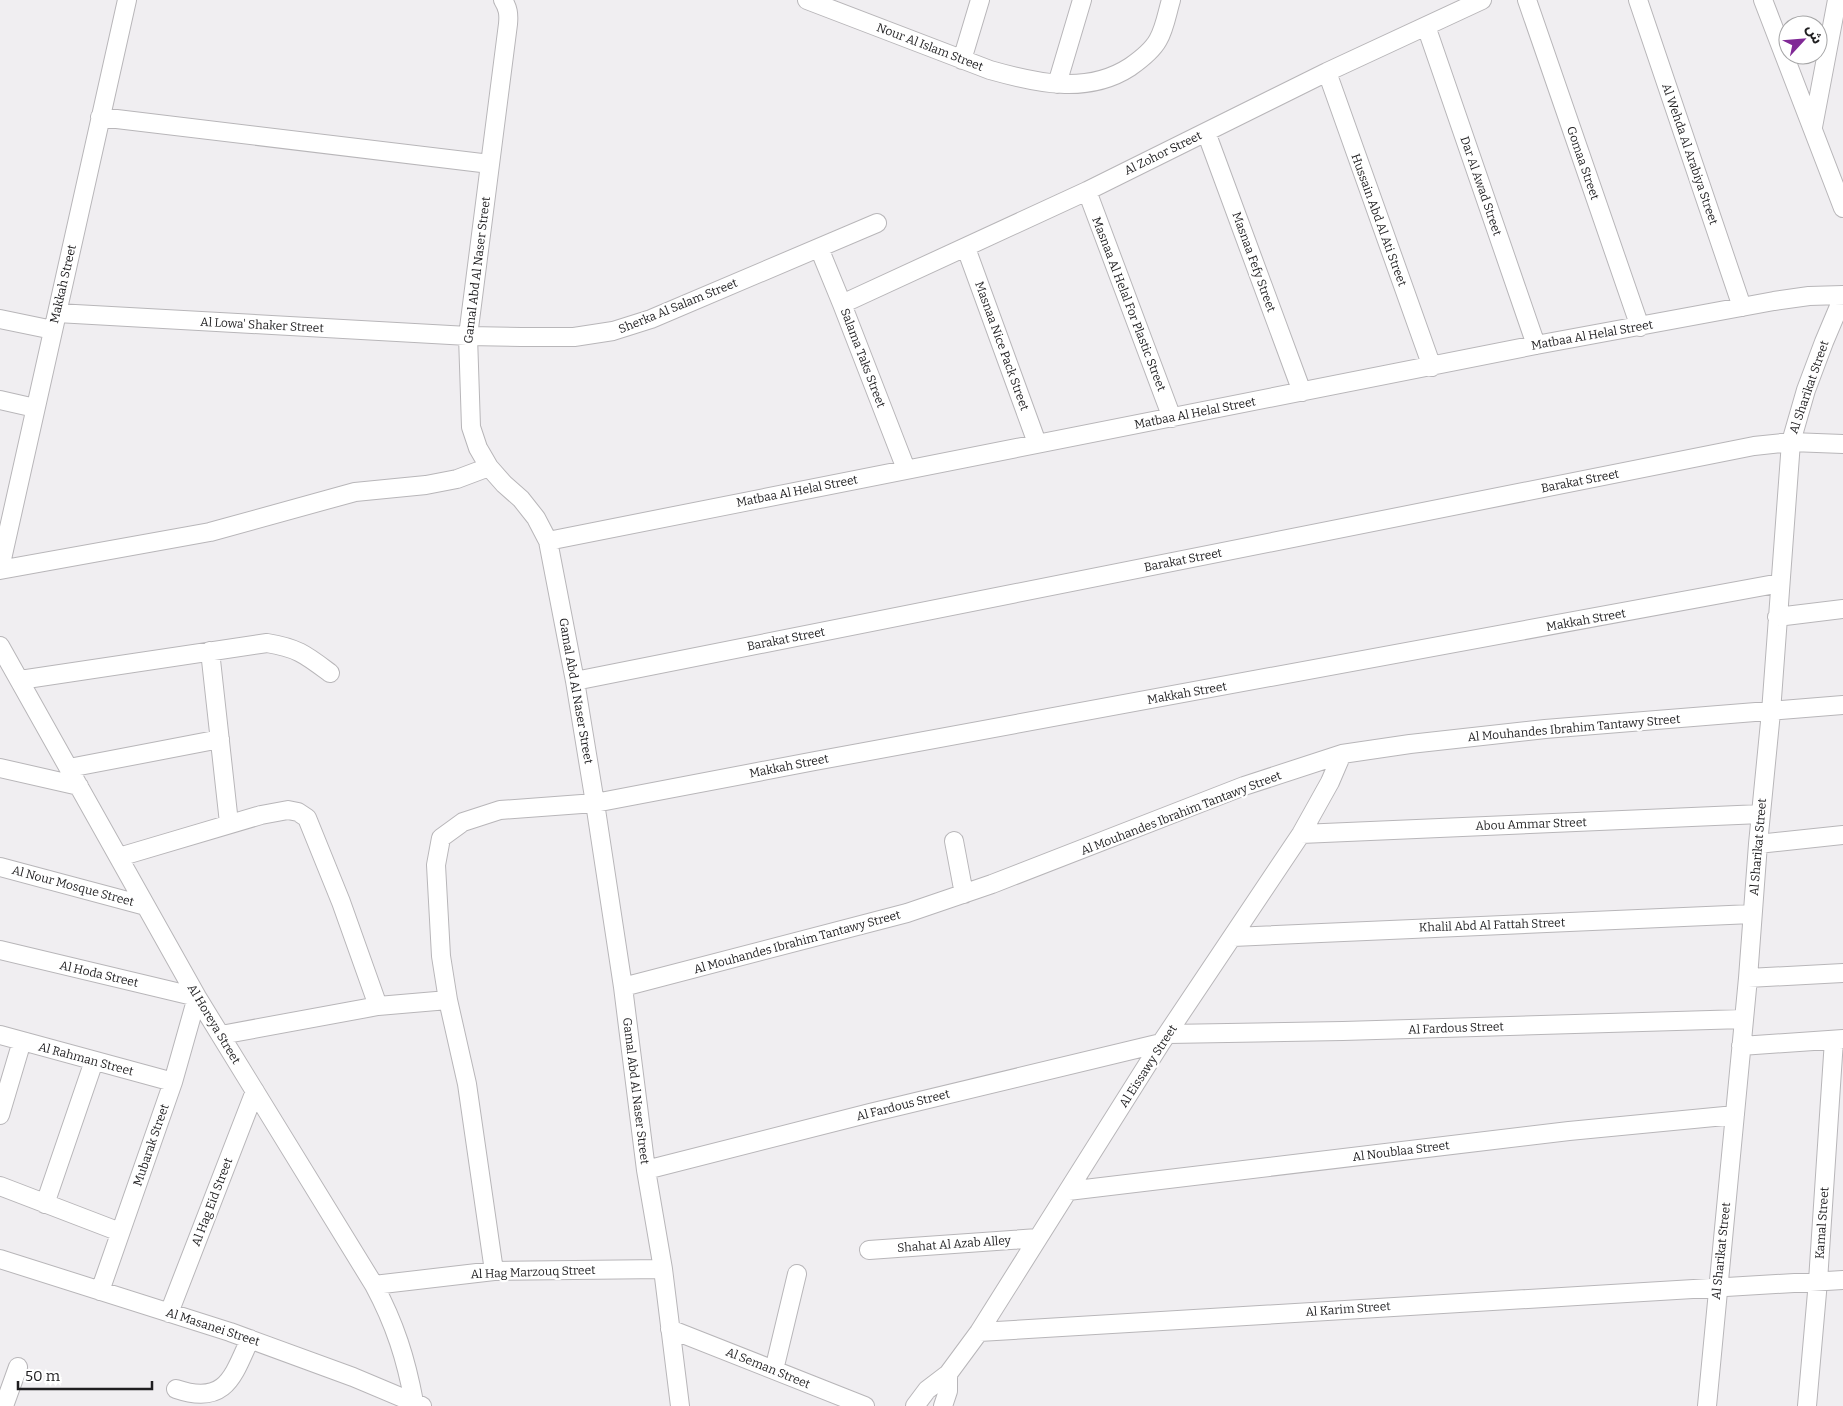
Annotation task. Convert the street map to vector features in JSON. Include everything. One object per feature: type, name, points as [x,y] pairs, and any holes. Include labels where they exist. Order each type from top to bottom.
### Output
[{"type":"street","name":"Makkah Street","points":[[0,569],[7,499],[36,408],[127,0]]},
{"type":"street","name":"Gamal Abd Al Naser Street","points":[[503,0],[509,15],[468,336],[471,426],[478,448],[489,467],[504,484],[522,499],[536,518],[548,541],[575,681],[595,803],[623,987],[646,1170],[663,1269],[680,1406]]},
{"type":"street","name":"Nour Al Islam Street","points":[[807,0],[962,60],[1016,77],[1057,84],[1094,83],[1118,74],[1140,60],[1158,41],[1171,0]]},
{"type":"street","points":[[962,60],[980,0]]},
{"type":"street","points":[[1057,84],[1082,0]]},
{"type":"street","name":"Al Zohor Street","points":[[842,304],[1087,191],[1327,72],[1482,0]]},
{"type":"street","name":"Gomaa Street","points":[[1527,0],[1640,327]]},
{"type":"street","name":"Al Wehda Al Arabiya Street","points":[[1638,0],[1742,307]]},
{"type":"street","points":[[1763,0],[1843,208]]},
{"type":"street","points":[[1813,128],[1837,0]]},
{"type":"street","name":"Dar Al Awad Street","points":[[1426,26],[1536,345]]},
{"type":"street","name":"Hussain Abd Al Ati Street","points":[[1327,72],[1432,367]]},
{"type":"street","points":[[100,117],[490,164]]},
{"type":"street","name":"Masnaa Fefy Street","points":[[1206,132],[1302,392]]},
{"type":"street","name":"Masnaa Al Helal For Plastic Street","points":[[1087,191],[1172,418]]},
{"type":"street","name":"Sherka Al Salam Street","points":[[468,336],[574,337],[613,331],[651,318],[877,223]]},
{"type":"street","name":"Salama Taks Street","points":[[819,248],[906,469]]},
{"type":"street","name":"Masnaa Nice Pack Street","points":[[966,248],[1037,444]]},
{"type":"street","name":"Matbaa Al Helal Street","points":[[548,541],[1536,345],[1809,296],[1843,296]]},
{"type":"street","name":"Al Sharikat Street","points":[[1707,1406],[1748,978],[1758,844],[1771,712],[1790,442],[1806,390],[1843,296]]},
{"type":"street","name":"Al Lowa' Shaker Street","points":[[0,319],[468,336]]},
{"type":"street","points":[[0,400],[36,408]]},
{"type":"street","name":"Barakat Street","points":[[575,681],[1754,446],[1790,442],[1843,444]]},
{"type":"street","points":[[0,569],[210,532],[355,492],[426,485],[457,479],[489,467]]},
{"type":"street","name":"Makkah Street","points":[[494,1271],[467,1084],[448,1000],[441,956],[436,865],[441,838],[463,822],[500,810],[595,803],[1780,583]]},
{"type":"street","points":[[1777,617],[1843,609]]},
{"type":"street","points":[[20,680],[267,642],[286,646],[306,654],[330,673]]},
{"type":"street","name":"Al Horeya Street","points":[[0,646],[197,997],[389,1312],[400,1341],[416,1405]]},
{"type":"street","points":[[210,651],[229,823]]},
{"type":"street","name":"Al Mouhandes Ibrahim Tantawy Street","points":[[623,987],[906,913],[1082,851],[1244,786],[1342,754],[1410,744],[1545,729],[1843,705]]},
{"type":"street","points":[[69,768],[220,739]]},
{"type":"street","name":"Al Eissawy Street","points":[[914,1406],[927,1390],[948,1374],[979,1332],[1165,1038],[1301,834],[1330,782],[1342,754]]},
{"type":"street","points":[[0,768],[79,786]]},
{"type":"street","points":[[119,857],[229,823],[288,810],[298,812],[307,818],[341,902],[378,1006]]},
{"type":"street","name":"Abou Ammar Street","points":[[1301,834],[1761,814]]},
{"type":"street","points":[[1758,844],[1843,835]]},
{"type":"street","points":[[954,841],[964,894]]},
{"type":"street","name":"Al Nour Mosque Street","points":[[0,867],[146,906]]},
{"type":"street","name":"Khalil Abd Al Fattah Street","points":[[1233,937],[1752,914]]},
{"type":"street","name":"Al Hoda Street","points":[[0,950],[197,997]]},
{"type":"street","points":[[1748,978],[1843,973]]},
{"type":"street","name":"Mubarak Street","points":[[100,1291],[173,1082],[197,997]]},
{"type":"street","points":[[221,1035],[378,1006],[448,1000]]},
{"type":"street","name":"Al Fardous Street","points":[[646,1170],[1165,1038],[1744,1019]]},
{"type":"street","name":"Al Rahman Street","points":[[0,1035],[173,1082]]},
{"type":"street","points":[[1741,1046],[1839,1039]]},
{"type":"street","name":"Kamal Street","points":[[1807,1406],[1839,1039]]},
{"type":"street","points":[[0,1115],[22,1041]]},
{"type":"street","points":[[45,1204],[94,1061]]},
{"type":"street","name":"Al Hag Eid Street","points":[[169,1312],[255,1091]]},
{"type":"street","name":"Al Noublaa Street","points":[[1068,1192],[1569,1131],[1735,1115]]},
{"type":"street","points":[[0,1186],[120,1232]]},
{"type":"street","name":"Shahat Al Azab Alley","points":[[869,1250],[1038,1238]]},
{"type":"street","name":"Al Masanei Street","points":[[0,1259],[250,1339],[353,1377],[416,1405]]},
{"type":"street","name":"Al Hag Marzouq Street","points":[[374,1285],[494,1271],[663,1269]]},
{"type":"street","points":[[774,1370],[796,1274]]},
{"type":"street","name":"Al Karim Street","points":[[979,1332],[1718,1286],[1843,1280]]},
{"type":"street","name":"Al Seman Street","points":[[670,1329],[865,1406]]},
{"type":"street","points":[[176,1389],[188,1397],[201,1401],[216,1400],[225,1392],[250,1339]]},
{"type":"street","points":[[4,1406],[18,1367]]},
{"type":"street","points":[[943,1406],[948,1391],[948,1374]]}]
